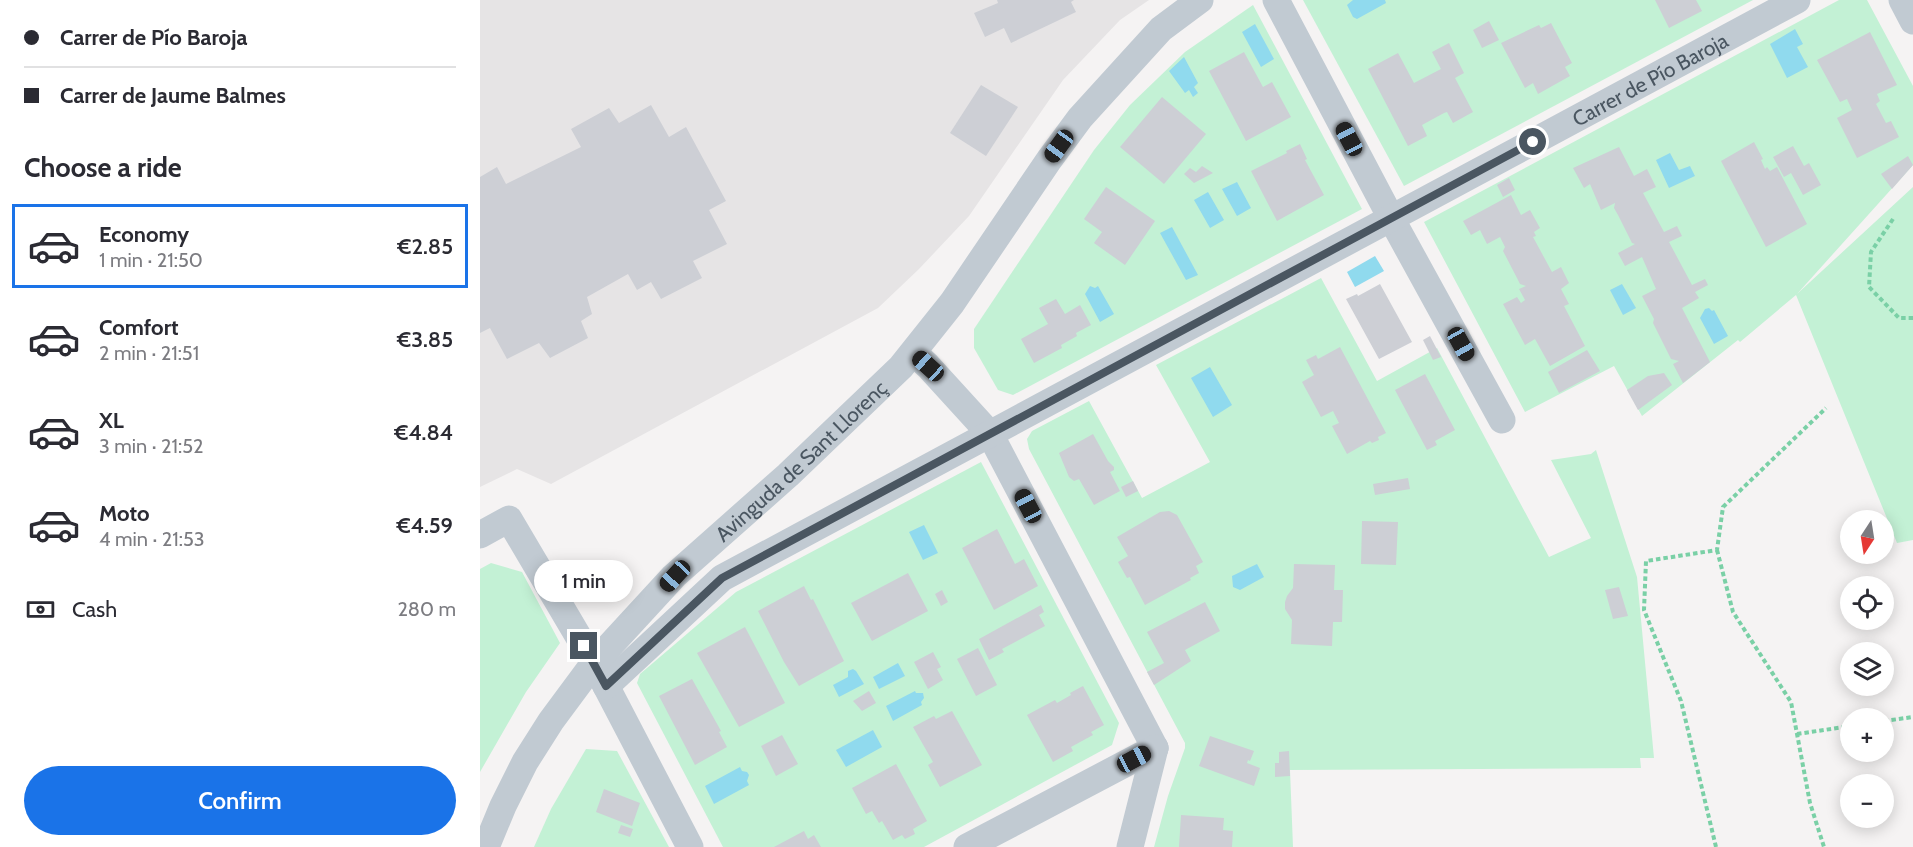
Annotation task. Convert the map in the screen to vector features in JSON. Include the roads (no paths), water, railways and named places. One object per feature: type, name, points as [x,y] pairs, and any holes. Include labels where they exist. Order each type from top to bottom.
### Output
[{"type":"street","name":"Avinguda de Sant Llorenç","points":[[486,847],[525,762],[551,721],[600,675],[675,576],[855,412],[914,353],[952,303],[1080,118],[1161,29],[1200,0]]},
{"type":"street","points":[[1276,0],[1391,218],[1502,420]]},
{"type":"street","name":"Carrer de Pío Baroja","points":[[600,675],[722,578],[1797,0]]},
{"type":"street","points":[[1902,0],[1913,21]]},
{"type":"street","points":[[914,353],[990,434],[1155,748],[1130,847]]},
{"type":"street","points":[[480,535],[509,519],[600,675],[690,847]]},
{"type":"street","points":[[967,847],[1155,748]]},
{"type":"water","points":[[1353,0],[1385,0],[1386,3],[1357,19],[1353,17],[1347,5]]},
{"type":"water","points":[[1255,24],[1274,59],[1261,67],[1242,32]]},
{"type":"water","points":[[1795,29],[1803,44],[1797,47],[1808,67],[1787,78],[1770,44]]},
{"type":"water","points":[[1184,57],[1198,83],[1194,87],[1198,93],[1193,97],[1189,90],[1185,93],[1169,71]]},
{"type":"water","points":[[1670,153],[1679,170],[1690,166],[1695,176],[1669,188],[1656,160]]},
{"type":"water","points":[[1237,182],[1251,208],[1237,216],[1222,189]]},
{"type":"water","points":[[1208,192],[1224,220],[1210,228],[1194,200]]},
{"type":"water","points":[[1172,227],[1198,275],[1186,280],[1160,233]]},
{"type":"water","points":[[1375,256],[1384,271],[1355,287],[1347,272]]},
{"type":"water","points":[[1622,284],[1636,308],[1623,315],[1610,290]]},
{"type":"water","points":[[1090,286],[1095,288],[1098,286],[1114,314],[1100,322],[1085,294]]},
{"type":"water","points":[[1705,309],[1714,310],[1728,336],[1714,344],[1700,318]]},
{"type":"water","points":[[1210,367],[1232,405],[1213,417],[1191,378]]},
{"type":"water","points":[[924,525],[938,553],[923,560],[909,532]]},
{"type":"water","points":[[1257,564],[1264,577],[1240,590],[1233,587],[1232,576]]},
{"type":"water","points":[[898,663],[905,676],[879,689],[873,677]]},
{"type":"water","points":[[853,669],[864,684],[839,697],[833,685],[848,677],[848,671]]},
{"type":"water","points":[[915,691],[923,693],[922,705],[893,721],[886,706]]},
{"type":"water","points":[[873,730],[882,747],[846,767],[836,750]]},
{"type":"water","points":[[740,767],[749,775],[747,781],[749,785],[714,804],[705,786]]}]
